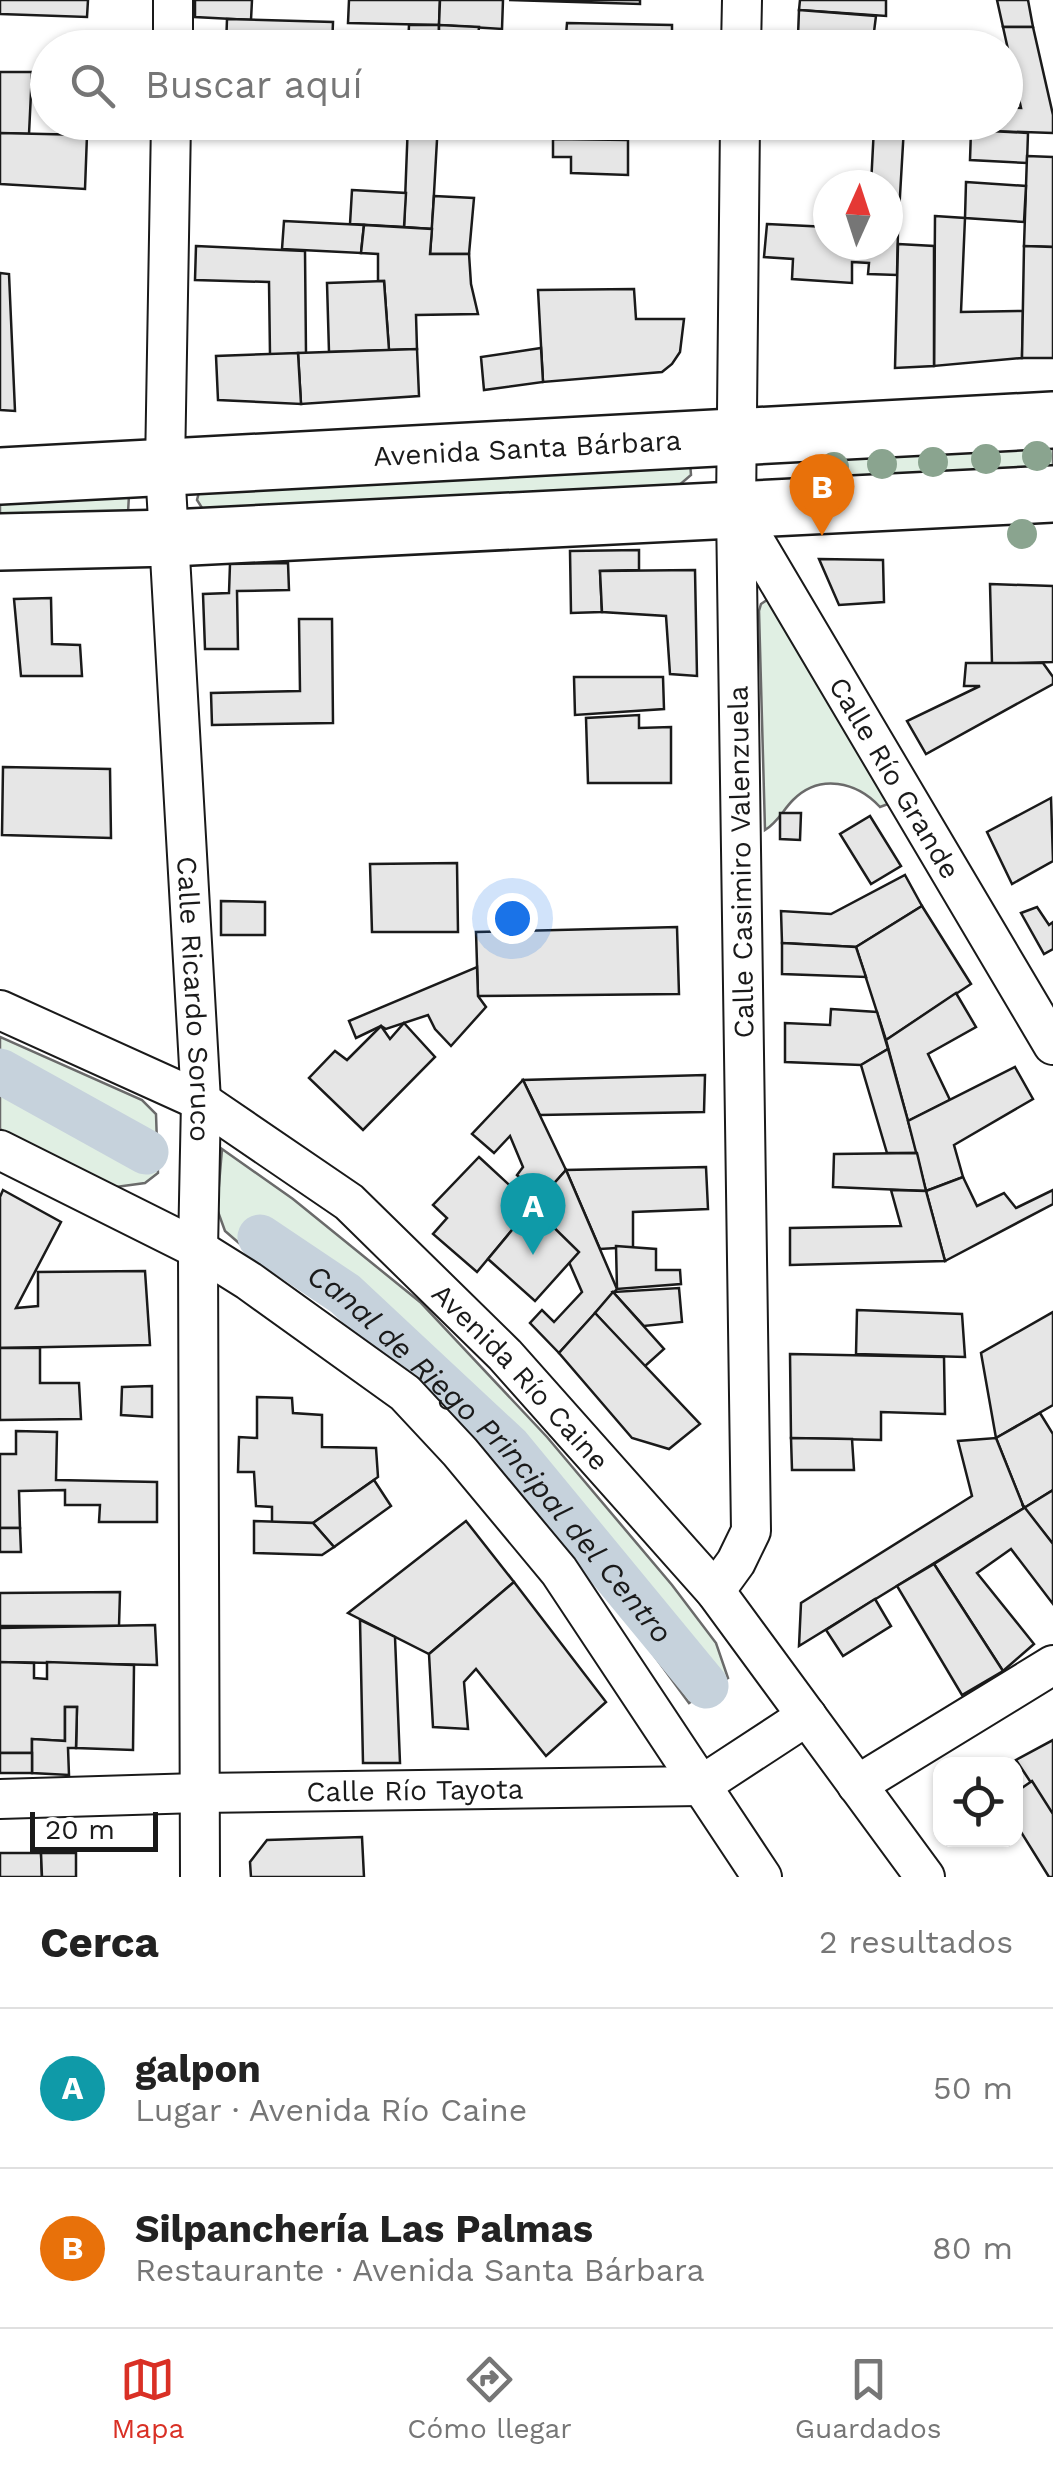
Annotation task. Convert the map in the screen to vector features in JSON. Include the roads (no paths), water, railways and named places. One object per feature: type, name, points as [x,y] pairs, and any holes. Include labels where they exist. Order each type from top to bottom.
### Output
[{"type":"highway","name":"Avenida Santa Bárbara","points":[[0,476],[1053,420]]},
{"type":"highway","points":[[0,542],[171,538],[1053,494]]},
{"type":"street","points":[[172,30],[173,0]]},
{"type":"street","points":[[742,0],[742,30]]},
{"type":"street","name":"Calle Ricardo Soruco","points":[[171,140],[165,468],[201,1101],[200,1877]]},
{"type":"street","name":"Calle Casimiro Valenzuela","points":[[715,1591],[751,1532],[736,509],[740,140]]},
{"type":"street","name":"Calle Río Grande","points":[[736,509],[1053,1046]]},
{"type":"street","name":"Avenida Río Caine","points":[[0,1010],[201,1101],[349,1202],[505,1355],[715,1591],[925,1877]]},
{"type":"street","points":[[0,1150],[198,1249],[405,1393],[559,1571],[762,1877]]},
{"type":"street","points":[[857,1786],[1053,1665]]},
{"type":"street","points":[[700,1786],[807,1716]]},
{"type":"street","name":"Calle Río Tayota","points":[[0,1799],[700,1786]]},
{"type":"waterway","name":"Canal de Riego Principal del Centro","points":[[0,1071],[146,1152]]},
{"type":"waterway","name":"Canal de Riego Principal del Centro","points":[[260,1237],[345,1294],[509,1447],[706,1686]]},
{"type":"place","name":"Silpanchería Las Palmas","points":[[822,536]]},
{"type":"place","name":"galpon","points":[[533,1255]]}]
